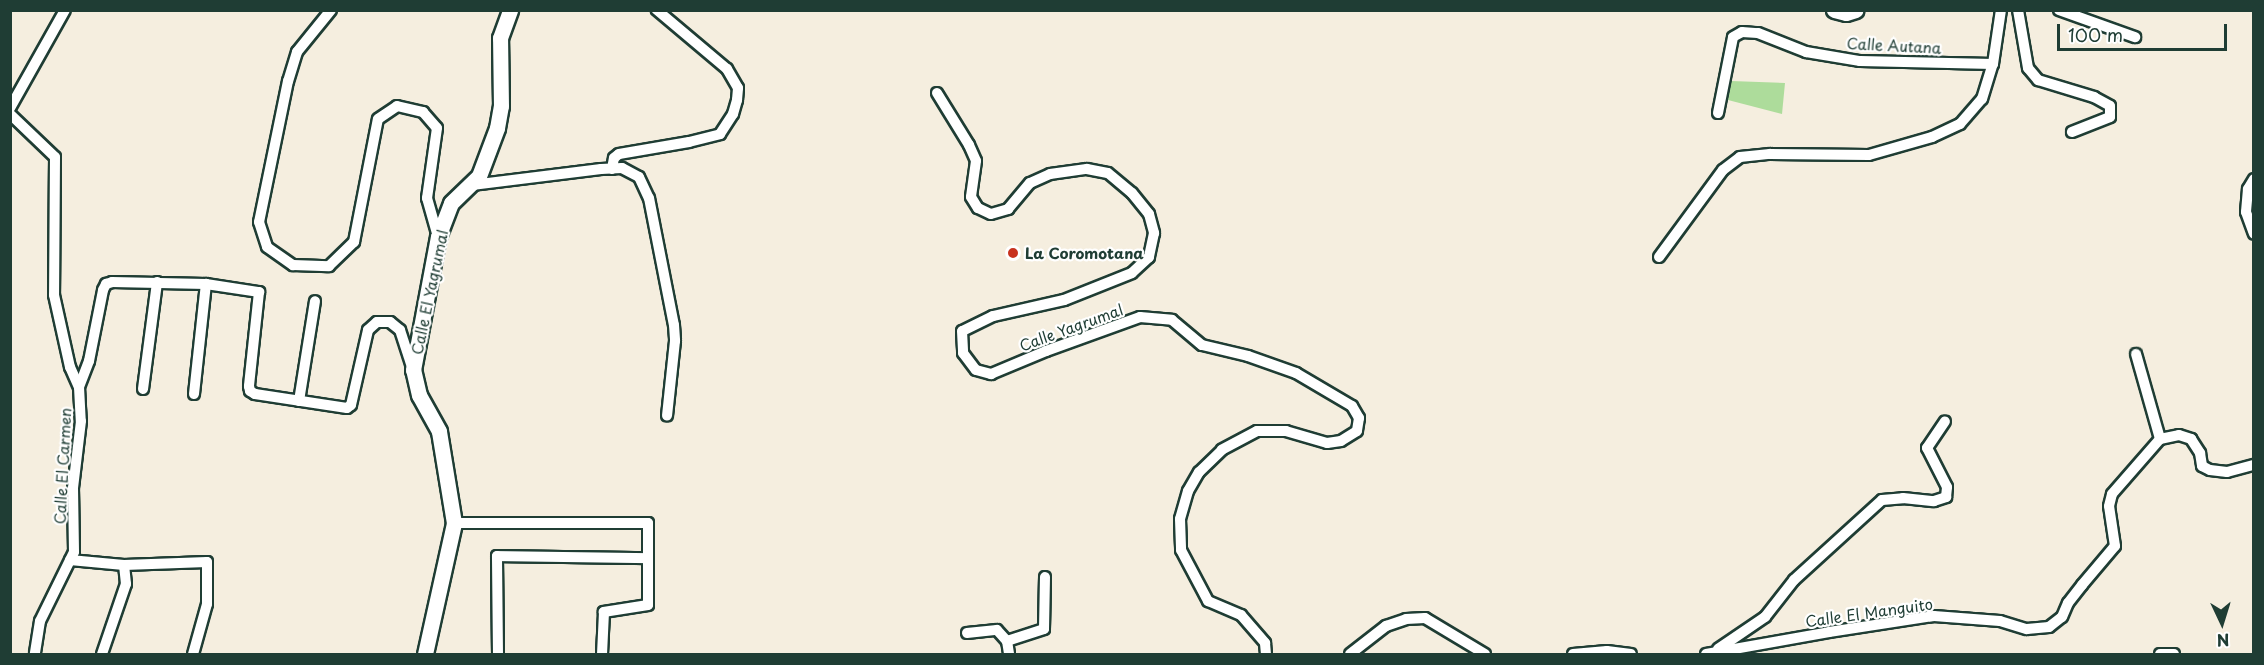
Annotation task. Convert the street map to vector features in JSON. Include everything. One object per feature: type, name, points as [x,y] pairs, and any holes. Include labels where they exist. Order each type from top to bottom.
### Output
[{"type":"street","points":[[10,108],[65,10]]},
{"type":"street","points":[[331,10],[297,52],[288,81],[259,222],[267,247],[293,266],[329,266],[354,242],[378,119],[397,106],[423,112],[437,128],[427,198],[438,237]]},
{"type":"street","name":"Calle El Yagrumal","points":[[425,654],[453,523],[439,430],[418,395],[413,370],[438,237],[451,203],[479,176],[497,128],[501,106],[500,38],[510,10]]},
{"type":"street","points":[[612,169],[614,158],[620,154],[720,134],[733,114],[737,100],[738,88],[727,69],[657,10]]},
{"type":"street","points":[[1834,10],[1846,13],[1856,10]]},
{"type":"street","points":[[1659,257],[1723,170],[1740,157],[1770,154],[1869,156],[1932,137],[1960,124],[1982,99],[1993,64],[2001,10]]},
{"type":"street","points":[[2018,10],[2028,68],[2038,80],[2094,98],[2110,106],[2110,117],[2072,132]]},
{"type":"street","points":[[2059,10],[2135,37]]},
{"type":"street","name":"Calle Autana","points":[[1718,113],[1733,37],[1742,32],[1758,33],[1806,52],[1860,61],[1993,64]]},
{"type":"street","name":"Calle Yagrumal","points":[[937,93],[969,145],[976,161],[972,197],[978,208],[991,214],[1008,209],[1030,183],[1050,174],[1087,169],[1108,173],[1132,193],[1149,214],[1154,233],[1149,257],[1132,273],[1064,300],[993,315],[962,331],[963,354],[976,370],[991,374],[1046,351],[1140,318],[1172,320],[1202,345],[1248,356],[1296,373],[1352,406],[1359,418],[1357,431],[1341,441],[1327,443],[1286,431],[1257,431],[1222,450],[1199,472],[1188,491],[1180,519],[1181,550],[1208,601],[1241,615],[1265,643],[1266,654]]},
{"type":"street","name":"Calle El Carmen","points":[[10,114],[55,157],[54,295],[70,368],[79,387],[81,421],[74,488],[74,552],[40,621],[35,654]]},
{"type":"street","points":[[472,185],[622,168],[639,177],[645,186],[651,209],[674,325],[675,341],[667,416]]},
{"type":"street","points":[[2253,179],[2248,189],[2246,212],[2253,234]]},
{"type":"street","points":[[79,387],[89,361],[105,284],[112,282],[206,284],[259,292],[250,391],[341,409],[351,405],[368,330],[377,322],[390,322],[399,330],[413,370]]},
{"type":"street","points":[[143,389],[157,282]]},
{"type":"street","points":[[194,394],[206,284]]},
{"type":"street","points":[[299,401],[315,301]]},
{"type":"street","points":[[2136,354],[2160,439],[2179,435],[2191,439],[2200,453],[2202,466],[2210,471],[2227,472],[2253,465]]},
{"type":"street","points":[[1709,654],[1765,616],[1794,580],[1882,500],[1903,498],[1934,501],[1946,497],[1947,487],[1927,448],[1946,421]]},
{"type":"street","name":"Calle El Manguito","points":[[1709,654],[1934,616],[2000,621],[2027,629],[2049,627],[2062,617],[2068,603],[2115,546],[2109,506],[2112,494],[2160,439]]},
{"type":"street","points":[[453,523],[648,523],[648,605],[604,612],[603,654]]},
{"type":"street","points":[[498,654],[497,556],[648,558]]},
{"type":"street","points":[[70,560],[124,565],[207,562],[207,604],[193,654]]},
{"type":"street","points":[[102,654],[126,584],[124,565]]},
{"type":"street","points":[[1008,641],[1044,629],[1045,578]]},
{"type":"street","points":[[1350,654],[1386,626],[1406,619],[1425,618],[1485,654]]},
{"type":"street","points":[[967,633],[997,630],[1008,641],[1009,654]]},
{"type":"street","points":[[1573,654],[1607,651],[1631,654]]},
{"type":"street","points":[[2160,654],[2174,654]]},
{"type":"green space","points":[[1731,81],[1785,83],[1782,114],[1728,100]]},
{"type":"place","name":"La Coromotana","points":[[1013,253]]}]
